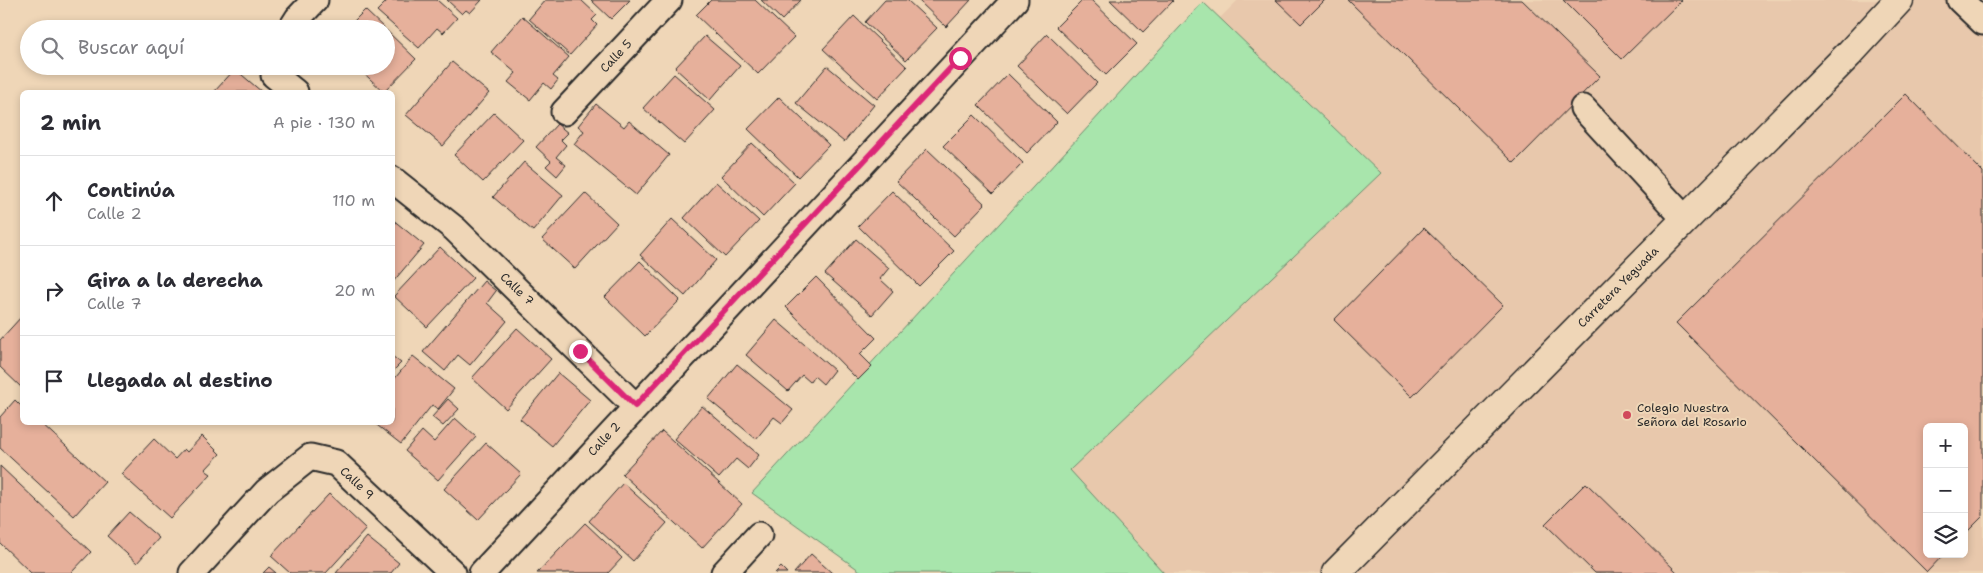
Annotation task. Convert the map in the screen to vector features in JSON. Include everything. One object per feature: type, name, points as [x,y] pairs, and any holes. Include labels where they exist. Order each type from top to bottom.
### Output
[{"type":"street","points":[[298,20],[315,0]]},
{"type":"street","name":"Calle 5","points":[[564,112],[669,0]]},
{"type":"street","name":"Calle 2","points":[[482,573],[635,406],[1015,0]]},
{"type":"street","name":"Carretera Yeguada","points":[[1336,573],[1849,54],[1899,0]]},
{"type":"street","points":[[1960,0],[1983,22]]},
{"type":"street","points":[[275,75],[293,90]]},
{"type":"street","points":[[1583,108],[1685,219]]},
{"type":"street","name":"Calle 7","points":[[395,181],[455,229],[635,406]]},
{"type":"street","name":"Calle 9","points":[[192,573],[267,491],[310,457],[336,463],[453,573]]},
{"type":"street","points":[[724,573],[759,535]]},
{"type":"shaded area","points":[[1238,0],[1983,0],[1983,573],[1155,573],[1061,470],[1370,162],[1219,19]]},
{"type":"green space","points":[[1203,2],[1381,173],[1070,470],[1164,573],[863,573],[752,493]]},
{"type":"building","points":[[388,0],[437,0],[457,18],[443,33],[437,28],[419,48],[395,27],[395,20],[387,20],[377,11]]},
{"type":"building","points":[[447,0],[482,0],[470,13],[466,10],[462,14]]},
{"type":"building","points":[[545,0],[581,0],[597,15],[592,20],[597,25],[570,55],[529,19]]},
{"type":"building","points":[[591,0],[630,0],[611,19]]},
{"type":"building","points":[[711,0],[755,0],[794,37],[758,74],[696,15]]},
{"type":"building","points":[[761,0],[801,0],[782,20]]},
{"type":"building","points":[[885,0],[907,0],[937,28],[906,60],[865,22]]},
{"type":"building","points":[[918,0],[971,0],[946,27]]},
{"type":"building","points":[[1083,0],[1091,0],[1137,44],[1106,75],[1056,27]]},
{"type":"building","points":[[1110,0],[1172,0],[1173,1],[1143,32]]},
{"type":"building","points":[[1276,0],[1325,0],[1301,24]]},
{"type":"building","points":[[1348,0],[1522,0],[1600,76],[1514,163]]},
{"type":"building","points":[[1563,0],[1682,0],[1622,59]]},
{"type":"building","points":[[365,10],[376,20],[355,20]]},
{"type":"building","points":[[522,16],[569,57],[553,76],[558,80],[551,89],[544,83],[530,100],[508,82],[516,73],[491,52]]},
{"type":"building","points":[[854,16],[907,67],[877,99],[823,49]]},
{"type":"building","points":[[1047,34],[1097,83],[1067,114],[1017,66]]},
{"type":"building","points":[[705,36],[740,66],[710,100],[675,68]]},
{"type":"building","points":[[395,39],[416,59],[386,90],[382,90],[366,75],[395,75]]},
{"type":"building","points":[[452,62],[489,93],[443,146],[406,115]]},
{"type":"building","points":[[827,66],[874,105],[844,142],[796,103]]},
{"type":"building","points":[[674,74],[715,110],[684,144],[643,108]]},
{"type":"building","points":[[1008,74],[1057,122],[1027,153],[978,105]]},
{"type":"building","points":[[230,75],[242,75],[260,90],[216,90]]},
{"type":"building","points":[[1906,94],[1983,172],[1983,516],[1968,531],[1968,423],[1923,423],[1923,558],[1940,558],[1927,572],[1676,323]]},
{"type":"building","points":[[779,97],[829,145],[798,177],[748,129]]},
{"type":"building","points":[[596,104],[624,127],[629,121],[669,155],[636,195],[574,144],[584,131],[578,126]]},
{"type":"building","points":[[494,113],[523,140],[483,182],[454,155]]},
{"type":"building","points":[[974,115],[1023,163],[993,194],[943,146]]},
{"type":"building","points":[[557,124],[568,133],[561,140],[566,145],[556,157],[566,165],[557,176],[546,166],[551,161],[536,147]]},
{"type":"building","points":[[752,143],[795,183],[763,217],[721,176]]},
{"type":"building","points":[[927,149],[985,204],[954,236],[896,181]]},
{"type":"building","points":[[524,162],[563,195],[533,231],[493,197]]},
{"type":"building","points":[[716,182],[759,221],[725,257],[684,218]]},
{"type":"building","points":[[892,191],[954,251],[919,286],[858,226]]},
{"type":"building","points":[[585,193],[617,223],[575,269],[542,239]]},
{"type":"building","points":[[672,219],[716,260],[685,296],[640,255]]},
{"type":"building","points":[[395,221],[424,245],[395,279]]},
{"type":"building","points":[[1424,228],[1503,305],[1412,397],[1334,320]]},
{"type":"building","points":[[856,239],[889,268],[880,279],[893,291],[872,315],[825,274]]},
{"type":"building","points":[[440,247],[473,278],[427,327],[395,295]]},
{"type":"building","points":[[640,261],[680,300],[645,336],[605,297]]},
{"type":"building","points":[[816,277],[876,338],[860,354],[872,366],[858,380],[786,307]]},
{"type":"building","points":[[484,281],[496,291],[487,303],[507,321],[470,365],[458,355],[445,371],[423,352]]},
{"type":"building","points":[[20,318],[20,386],[0,367],[0,340]]},
{"type":"building","points":[[776,320],[834,370],[823,384],[814,376],[810,382],[802,375],[788,391],[746,355]]},
{"type":"building","points":[[517,328],[551,359],[506,409],[472,378]]},
{"type":"building","points":[[413,356],[454,389],[438,409],[432,405],[401,444],[377,425],[395,425],[395,378]]},
{"type":"building","points":[[395,358],[401,363],[395,369]]},
{"type":"building","points":[[737,364],[793,410],[782,423],[774,417],[756,439],[708,399]]},
{"type":"building","points":[[558,373],[590,400],[552,446],[520,419]]},
{"type":"building","points":[[448,399],[459,409],[443,426],[432,417]]},
{"type":"building","points":[[15,400],[20,405],[20,425],[43,425],[105,482],[74,516],[0,448],[0,417]]},
{"type":"building","points":[[702,406],[759,455],[748,469],[736,459],[719,478],[674,439]]},
{"type":"building","points":[[455,418],[476,437],[438,480],[405,451],[422,431],[434,442]]},
{"type":"building","points":[[662,431],[742,504],[702,548],[622,474]]},
{"type":"building","points":[[202,436],[220,454],[205,470],[211,474],[170,518],[121,474],[154,439],[175,459],[184,449],[187,452]]},
{"type":"building","points":[[486,443],[521,474],[478,520],[444,489]]},
{"type":"building","points":[[0,466],[91,552],[71,573],[31,573],[0,543]]},
{"type":"building","points":[[623,483],[667,523],[633,561],[589,521]]},
{"type":"building","points":[[1586,483],[1678,573],[1595,573],[1545,524]]},
{"type":"building","points":[[329,494],[366,529],[326,573],[290,573],[271,556]]},
{"type":"building","points":[[129,512],[159,538],[137,563],[107,536]]},
{"type":"building","points":[[585,523],[622,558],[608,573],[537,573]]},
{"type":"building","points":[[367,537],[399,563],[391,573],[336,573]]},
{"type":"building","points":[[811,554],[832,573],[794,573]]},
{"type":"building","points":[[269,567],[276,573],[263,573]]},
{"type":"building","points":[[781,567],[787,573],[775,573]]},
{"type":"place","name":"Colegio Nuestra Señora del Rosario","points":[[1627,415]]},
{"type":"route","points":[[580,351],[635,406],[960,58]]}]
